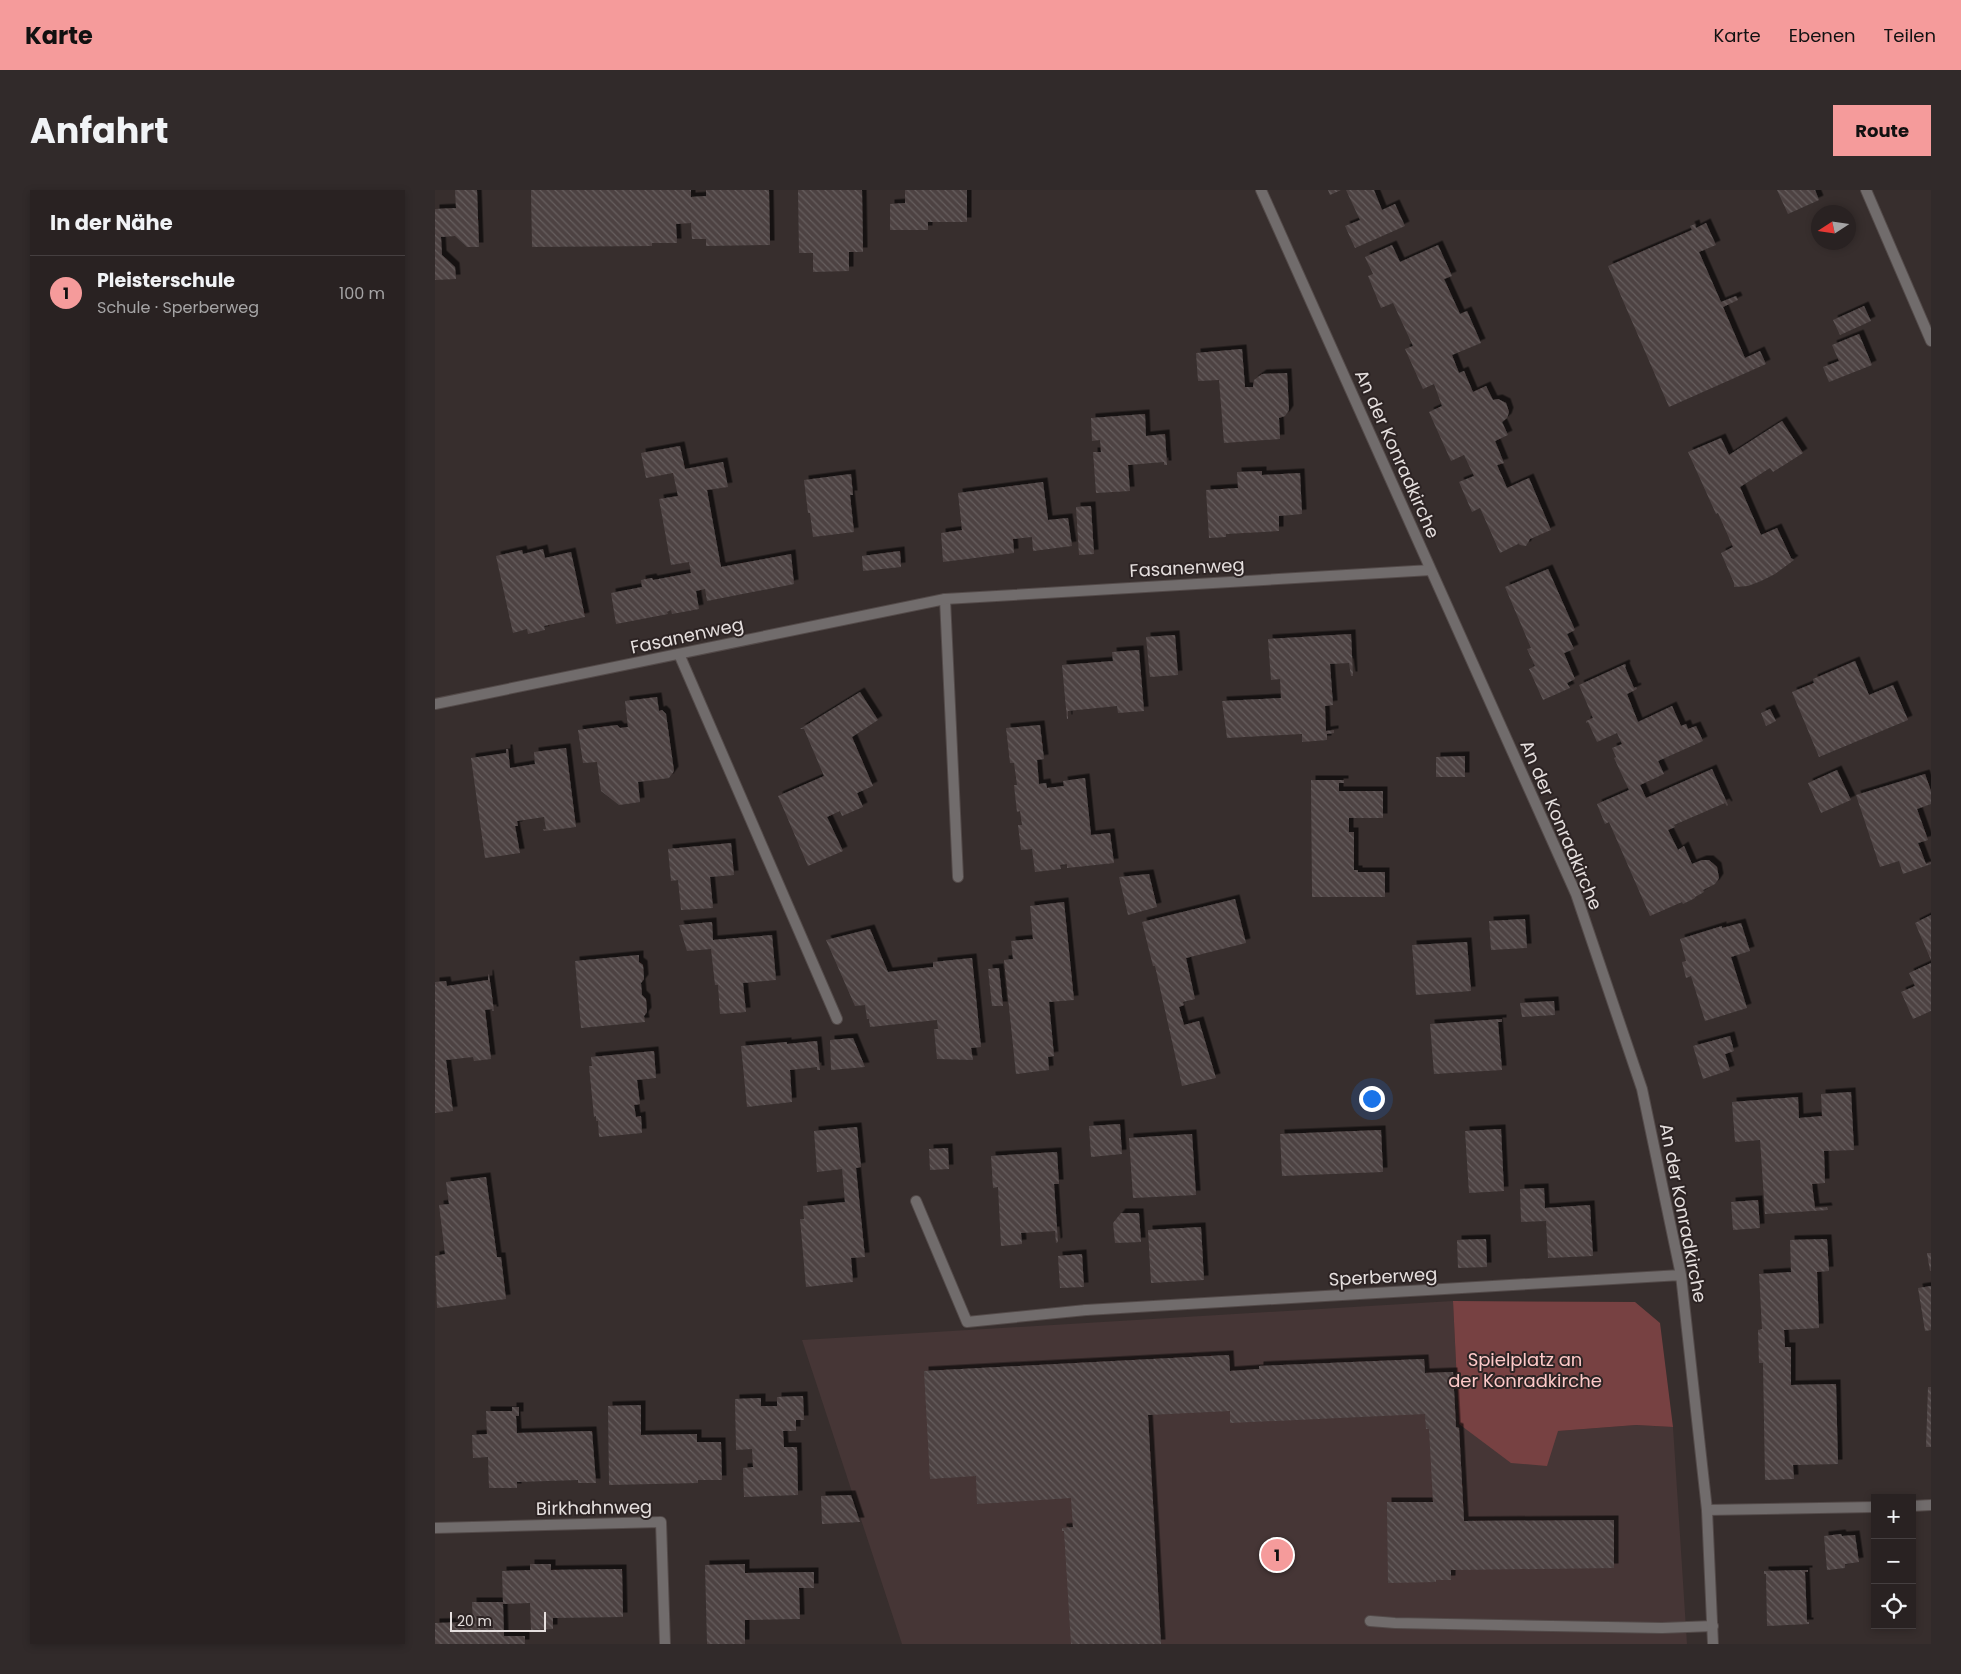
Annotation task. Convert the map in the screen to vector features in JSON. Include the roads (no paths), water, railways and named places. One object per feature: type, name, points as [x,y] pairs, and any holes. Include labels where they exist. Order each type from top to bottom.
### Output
[{"type":"street","name":"An der Konradkirche","points":[[1261,190],[1576,894],[1642,1089],[1681,1275],[1707,1510],[1713,1644]]},
{"type":"street","points":[[1865,190],[1931,340]]},
{"type":"street","name":"Fasanenweg","points":[[435,704],[945,599],[1431,570]]},
{"type":"street","points":[[945,599],[958,877]]},
{"type":"street","points":[[679,654],[837,1019]]},
{"type":"street","name":"Sperberweg","points":[[916,1201],[967,1322],[1087,1310],[1681,1275]]},
{"type":"street","points":[[1916,1506],[1931,1505]]},
{"type":"street","points":[[1707,1510],[1871,1506]]},
{"type":"street","name":"Birkhahnweg","points":[[435,1528],[661,1522],[665,1644]]},
{"type":"street","points":[[1370,1621],[1662,1628],[1713,1626]]},
{"type":"place","name":"Pleisterschule","points":[[1277,1555]]},
{"type":"park label","name":"Spielplatz an der Konradkirche","points":[[1525,1370]]}]
